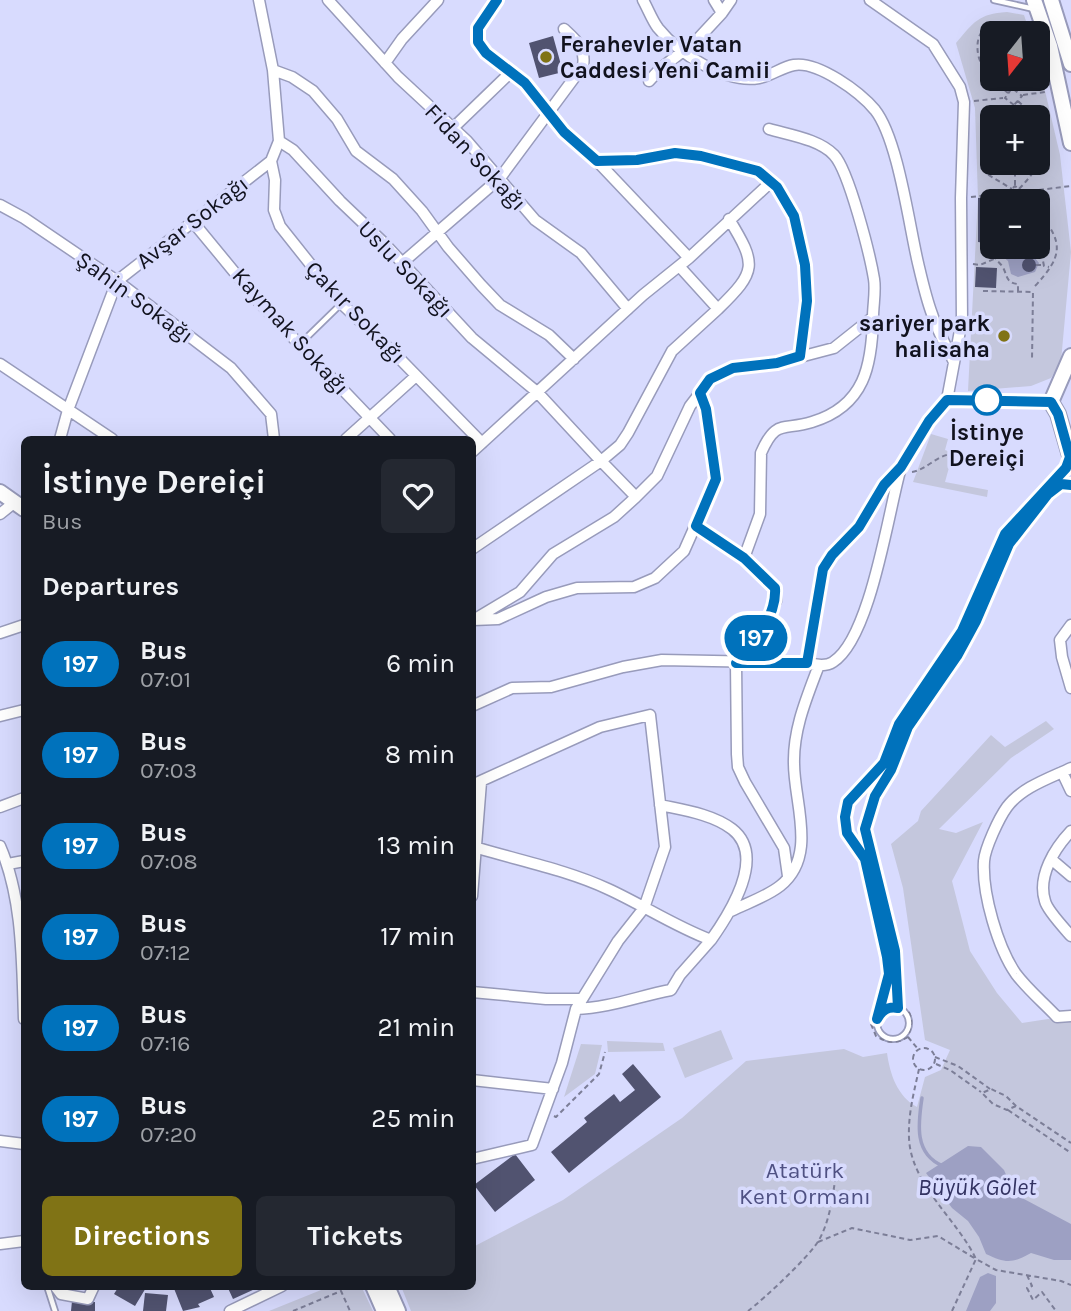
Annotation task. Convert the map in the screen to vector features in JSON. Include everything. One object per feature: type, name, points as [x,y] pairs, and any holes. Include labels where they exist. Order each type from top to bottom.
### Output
[{"type":"main road","points":[[1051,0],[1071,64]]},
{"type":"main road","points":[[1036,5],[1050,46],[1071,143]]},
{"type":"main road","points":[[1071,356],[1062,402],[1071,458]]},
{"type":"main road","points":[[0,492],[20,505]]},
{"type":"main road","points":[[375,1290],[384,1311]]},
{"type":"main road","points":[[389,1290],[398,1311]]},
{"type":"street","name":"Avşar Sokağı","points":[[61,436],[68,410],[117,281],[271,161],[279,141],[273,70],[259,0]]},
{"type":"street","name":"Fidan Sokağı","points":[[328,0],[385,63],[453,128],[535,220],[581,253],[628,309]]},
{"type":"street","points":[[497,0],[478,28],[478,42],[486,53],[525,83],[564,132],[597,161],[689,258]]},
{"type":"street","points":[[643,0],[657,27],[684,51],[721,74],[741,79],[759,78],[794,65],[809,66],[853,90],[876,112],[888,139],[899,177],[932,315],[954,363]]},
{"type":"street","points":[[714,0],[722,13]]},
{"type":"street","points":[[649,81],[684,51],[722,13],[731,0]]},
{"type":"street","points":[[807,663],[823,569],[832,555],[859,527],[884,485],[901,467],[929,421],[947,400],[962,320],[961,198],[964,102],[960,87],[933,44],[870,0]]},
{"type":"street","points":[[385,63],[434,2]]},
{"type":"street","points":[[402,262],[500,178],[583,66],[582,47],[564,29]]},
{"type":"street","points":[[273,70],[292,76],[313,91],[337,120],[356,151],[393,179],[422,211],[456,257],[500,305],[549,335],[574,359]]},
{"type":"street","points":[[453,128],[511,72]]},
{"type":"street","points":[[744,558],[760,514],[761,453],[773,431],[812,422],[837,411],[858,389],[872,351],[874,281],[858,214],[839,163],[833,155],[813,143],[769,129]]},
{"type":"street","name":"Uslu Sokağı","points":[[279,141],[293,150],[472,338],[537,392],[636,497]]},
{"type":"street","points":[[597,161],[637,160],[675,153],[701,156],[758,171],[771,181],[794,216],[805,265],[807,301],[800,356]]},
{"type":"street","name":"Çakır Sokağı","points":[[271,161],[275,180],[274,210],[280,226],[342,303],[475,436]]},
{"type":"street","points":[[476,448],[771,181]]},
{"type":"street","name":"Şahin Sokağı","points":[[0,205],[24,218],[117,281],[231,368],[271,414],[274,436]]},
{"type":"street","points":[[476,546],[601,461],[624,439],[672,351],[743,283],[748,266],[747,248],[729,219]]},
{"type":"street","name":"Kaymak Sokağı","points":[[194,222],[259,302],[387,436]]},
{"type":"street","points":[[679,266],[718,309]]},
{"type":"street","points":[[476,618],[520,592],[554,554],[614,517],[657,476],[690,406],[710,379],[733,368],[777,363],[834,348],[873,317]]},
{"type":"street","points":[[0,364],[107,436]]},
{"type":"street","points":[[350,436],[416,376]]},
{"type":"street","points":[[476,620],[498,619],[546,597],[577,587],[634,587],[655,578],[684,551],[716,479],[706,409],[700,393]]},
{"type":"street","points":[[947,400],[1062,402]]},
{"type":"street","name":"Çakır Sokağı","points":[[476,437],[482,443]]},
{"type":"street","points":[[476,704],[512,688],[551,687],[623,667],[662,660],[819,665],[832,663],[847,650],[867,606],[901,467]]},
{"type":"street","points":[[0,514],[20,505]]},
{"type":"street","points":[[696,526],[744,558],[775,588],[776,601],[760,632],[736,663],[738,767],[784,848],[788,876]]},
{"type":"street","points":[[1071,625],[1060,640],[1071,688]]},
{"type":"street","points":[[0,633],[21,626]]},
{"type":"street","points":[[730,912],[780,886],[793,871],[802,845],[793,763],[800,713],[819,665]]},
{"type":"street","points":[[0,716],[21,711]]},
{"type":"street","points":[[476,864],[477,784],[600,727],[650,715],[665,847],[644,908],[618,941],[579,1004],[532,1145],[476,1158]]},
{"type":"street","points":[[1071,791],[1066,770],[1028,788],[1007,806],[984,859],[985,884],[994,927],[1016,974],[1057,1017],[1071,1016]]},
{"type":"street","points":[[0,807],[21,799]]},
{"type":"street","points":[[476,992],[546,999],[600,1008],[636,996],[671,990],[730,912],[747,864],[742,839],[730,828],[692,812],[660,805]]},
{"type":"street","points":[[1071,831],[1056,847],[1044,884],[1045,902],[1071,936]]},
{"type":"street","points":[[0,846],[8,864],[21,943]]},
{"type":"street","points":[[478,848],[584,880],[684,930],[710,940]]},
{"type":"street","points":[[1051,859],[1071,876]]},
{"type":"street","points":[[8,864],[21,862]]},
{"type":"street","points":[[476,1080],[553,1088]]},
{"type":"street","points":[[0,1141],[21,1144]]},
{"type":"street","points":[[0,1238],[5,1243]]},
{"type":"street","points":[[58,1290],[61,1294],[88,1299],[92,1290]]},
{"type":"street","points":[[230,1311],[274,1290]]},
{"type":"lane","points":[[994,0],[1036,5]]},
{"type":"lane","points":[[300,345],[342,303]]},
{"type":"lane","points":[[875,1019],[888,1007],[898,1008],[908,1018],[908,1028],[901,1036],[886,1037],[878,1030],[875,1019],[889,974],[887,957],[865,859],[847,833],[845,817],[848,802],[884,763],[899,724],[962,631],[1005,534],[1060,475],[1071,458]]},
{"type":"lane","points":[[898,1008],[895,951],[865,829],[867,816],[875,796],[891,770],[908,727],[957,656],[976,621],[1009,544],[1048,494],[1061,484],[1071,485]]},
{"type":"lane","points":[[48,1290],[55,1311]]},
{"type":"path","points":[[964,102],[1004,97],[1008,93],[985,71],[979,58],[980,37]]},
{"type":"path","points":[[1004,97],[1014,105],[1022,96],[1060,89]]},
{"type":"path","points":[[1016,91],[1022,96]]},
{"type":"path","points":[[1018,100],[1023,105]]},
{"type":"path","points":[[989,175],[1012,189],[1015,186],[1015,175]]},
{"type":"path","points":[[1015,186],[1019,189],[1031,175]]},
{"type":"path","points":[[1046,189],[1071,186]]},
{"type":"path","points":[[961,198],[980,196]]},
{"type":"path","points":[[1035,286],[1051,267],[1058,249],[1057,238],[1050,227]]},
{"type":"path","points":[[962,263],[980,265],[993,259]]},
{"type":"path","points":[[996,259],[1002,265],[1006,279],[1018,284],[1018,292]]},
{"type":"path","points":[[1043,259],[1044,266]]},
{"type":"path","points":[[1036,265],[1051,267]]},
{"type":"path","points":[[983,291],[1033,292],[1032,360]]},
{"type":"path","points":[[901,467],[914,473],[941,456],[952,454]]},
{"type":"path","points":[[875,1019],[871,1027],[876,1036],[883,1040],[900,1042],[908,1037],[912,1022],[908,1010]]},
{"type":"path","points":[[908,1037],[918,1050]]},
{"type":"path","points":[[918,1050],[929,1049],[935,1057],[958,1066],[1006,1096],[1016,1106],[1071,1143]]},
{"type":"path","points":[[918,1050],[914,1059],[919,1069],[909,1112],[909,1141],[918,1172],[968,1242],[976,1259],[952,1311]]},
{"type":"path","points":[[543,1115],[556,1117],[599,1074],[605,1052]]},
{"type":"path","points":[[919,1069],[929,1069],[934,1064],[935,1057]]},
{"type":"path","points":[[934,1064],[950,1070],[993,1104],[1007,1110],[1071,1153]]},
{"type":"path","points":[[982,1093],[991,1089]]},
{"type":"path","points":[[1007,1110],[1016,1106]]},
{"type":"path","points":[[748,1311],[818,1242],[831,1211],[835,1181]]},
{"type":"path","points":[[818,1242],[852,1228],[910,1240],[938,1236],[996,1270],[1027,1274],[1071,1285]]},
{"type":"path","points":[[1027,1274],[1032,1286],[1027,1288],[1033,1300],[1042,1292],[1056,1311]]},
{"type":"path","points":[[293,1311],[341,1291],[350,1311]]},
{"type":"green space","points":[[1007,12],[1024,15],[1026,21],[980,21],[980,91],[1045,91],[1048,105],[980,105],[980,175],[1050,175],[1050,112],[1060,155],[1071,252],[1061,361],[1051,378],[1031,386],[968,391],[978,198],[975,108],[956,43],[977,20]]},
{"type":"green space","points":[[931,434],[948,439],[945,450],[953,453],[945,482],[988,490],[987,497],[913,482]]},
{"type":"green space","name":"Atatürk Kent Ormanı","points":[[1046,721],[1054,729],[1011,758],[939,829],[956,833],[983,822],[952,881],[970,951],[997,993],[1022,1023],[1048,1019],[1071,1020],[1071,1311],[411,1311],[403,1290],[476,1290],[476,1245],[563,1200],[682,1118],[746,1061],[844,1049],[863,1057],[887,1053],[896,1084],[904,1097],[917,1107],[925,1077],[941,1070],[950,1050],[925,1040],[903,888],[891,844],[918,821],[921,811],[991,735],[1005,747]]},
{"type":"green space","points":[[721,1030],[733,1059],[685,1078],[673,1048]]},
{"type":"green space","points":[[607,1041],[663,1043],[665,1051],[608,1052]]},
{"type":"green space","points":[[581,1044],[602,1045],[595,1074],[564,1097]]},
{"type":"green space","points":[[321,1290],[363,1290],[373,1311],[269,1311]]},
{"type":"water","points":[[1006,259],[1036,259],[1039,263],[1035,272],[1018,277],[1011,274]]},
{"type":"water","name":"Büyük Gölet","points":[[968,1146],[981,1147],[1004,1170],[1011,1186],[1024,1199],[1071,1224],[1071,1260],[1054,1260],[1031,1253],[1009,1261],[986,1254],[968,1221],[952,1208],[926,1173]]},
{"type":"water","points":[[988,1273],[996,1276],[996,1303],[990,1311],[966,1311],[980,1277]]},
{"type":"building","name":"Ferahevler Vatan Caddesi Yeni Camii","points":[[553,36],[563,72],[539,78],[529,43]]},
{"type":"building","points":[[980,198],[980,242],[978,242]]},
{"type":"building","points":[[1032,259],[1035,262],[1034,270],[1024,270],[1024,260]]},
{"type":"building","points":[[976,267],[997,268],[996,288],[975,287]]},
{"type":"building","points":[[633,1064],[661,1097],[569,1173],[551,1152],[587,1122],[584,1118],[614,1094],[620,1102],[635,1090],[622,1074]]},
{"type":"building","points":[[515,1154],[535,1180],[495,1212],[476,1188],[476,1183]]},
{"type":"building","points":[[116,1290],[145,1290],[135,1306],[114,1294]]},
{"type":"building","points":[[175,1290],[211,1290],[214,1297],[198,1304],[200,1307],[183,1311]]},
{"type":"building","points":[[229,1290],[253,1290],[233,1299]]},
{"type":"building","points":[[145,1293],[168,1295],[166,1311],[143,1311]]},
{"type":"building","points":[[72,1301],[95,1302],[95,1311],[71,1311]]},
{"type":"waterway","points":[[922,1098],[920,1137],[927,1154],[943,1166]]},
{"type":"bus line","name":"197","points":[[497,0],[478,28],[478,42],[486,53],[525,83],[564,132],[597,161],[637,160],[675,153],[701,156],[758,171],[777,187],[794,216],[805,265],[807,301],[800,356],[777,363],[733,368],[710,379],[700,393],[706,409],[716,479],[696,526],[744,558],[775,588],[776,601],[760,632],[736,663],[807,663],[823,569],[832,555],[859,527],[884,485],[901,467],[929,421],[947,400],[1051,402],[1058,414],[1070,457],[1066,468],[1005,534],[962,631],[899,724],[884,763],[848,802],[845,817],[847,833],[865,859],[887,957],[889,974],[877,1019],[888,1007],[898,1008],[895,951],[865,829],[867,816],[875,796],[891,770],[908,727],[957,656],[976,621],[1009,544],[1048,494],[1061,484],[1071,485]]},
{"type":"place","name":"Ferahevler Vatan Caddesi Yeni Camii","points":[[546,57]]},
{"type":"place","name":"sariyer park halisaha","points":[[1004,336]]},
{"type":"place","name":"İstinye Dereiçi","points":[[987,400]]}]
